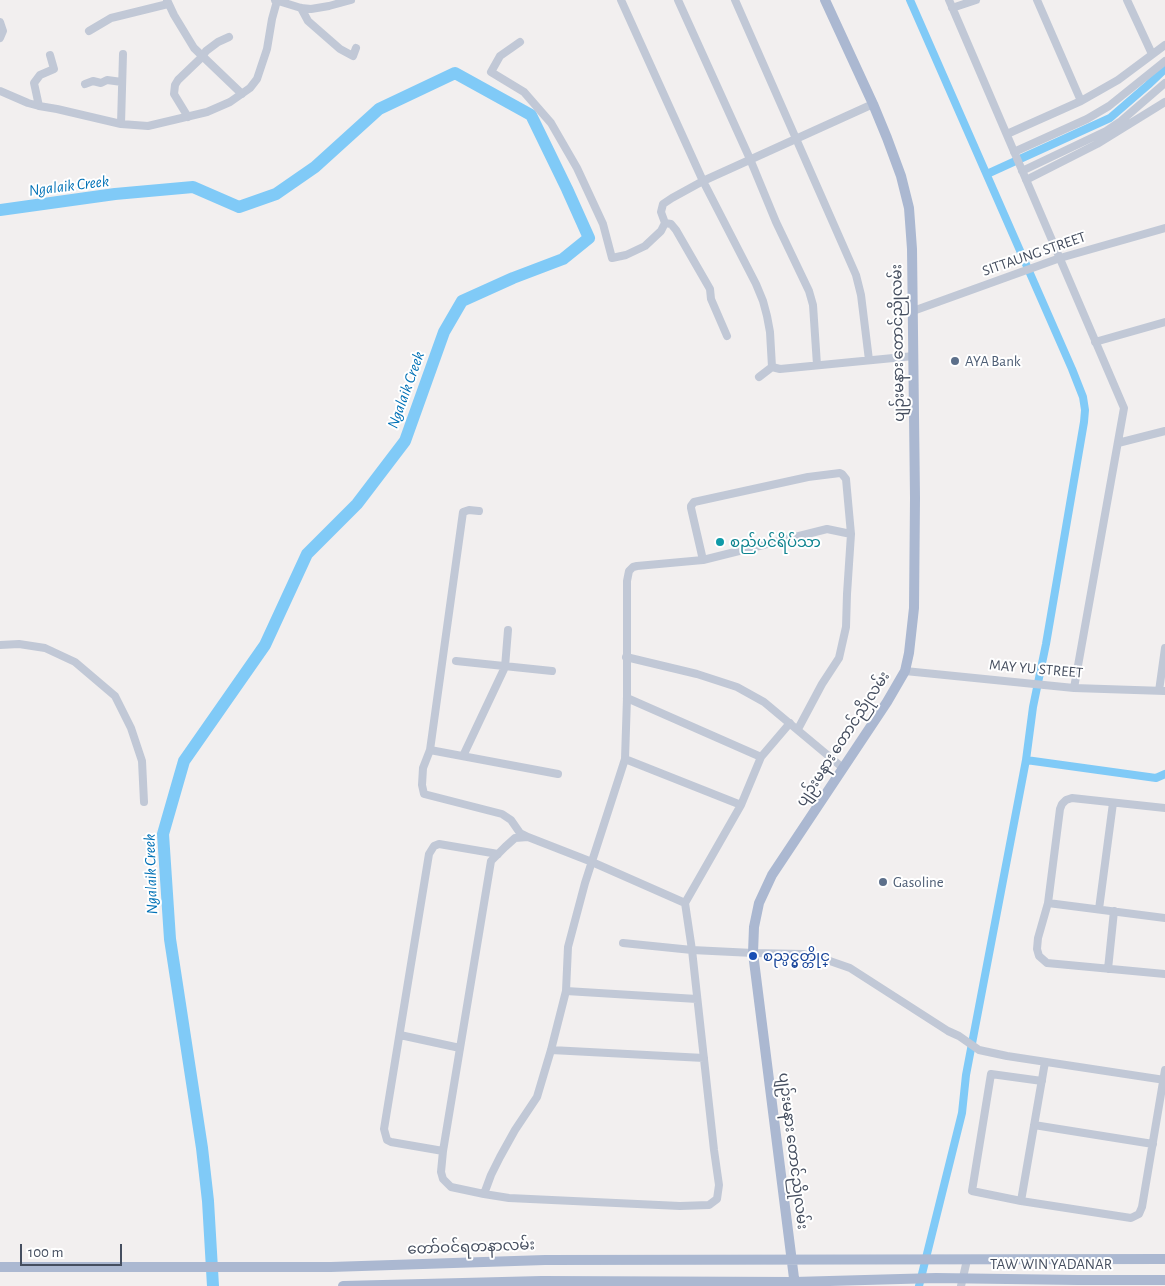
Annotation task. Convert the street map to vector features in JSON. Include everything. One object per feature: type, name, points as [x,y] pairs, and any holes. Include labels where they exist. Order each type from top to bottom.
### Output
[{"type":"main road","name":"ပျဉ်းမနား တောင်ညိုလမ်း","points":[[795,1284],[753,954],[754,928],[759,903],[772,875],[887,702],[904,671],[909,653],[914,608],[914,356],[912,249],[909,208],[901,176],[873,104],[825,0]]},
{"type":"main road","name":"တော်ဝင်ရတနာလမ်း","points":[[0,1268],[331,1267],[545,1260],[942,1259]]},
{"type":"main road","name":"TAW WIN YADANAR","points":[[942,1259],[1165,1259]]},
{"type":"main road","name":"TAW WIN YADANAR","points":[[795,1284],[936,1278],[962,1282],[1165,1280]]},
{"type":"main road","points":[[343,1286],[542,1281],[795,1284]]},
{"type":"street","points":[[309,0],[311,9]]},
{"type":"street","points":[[0,91],[39,106],[121,124],[148,126],[188,117],[220,107],[242,94],[258,79],[267,49],[276,1],[311,9],[352,0]]},
{"type":"street","points":[[621,0],[702,181],[763,301],[770,332],[772,367]]},
{"type":"street","points":[[678,0],[750,159],[776,222],[809,291],[813,305],[817,365]]},
{"type":"street","points":[[735,0],[856,275],[861,295],[869,360]]},
{"type":"street","points":[[949,0],[1124,408],[1074,688]]},
{"type":"street","points":[[952,8],[976,0]]},
{"type":"street","points":[[1037,0],[1081,101]]},
{"type":"street","points":[[1127,0],[1152,54]]},
{"type":"street","points":[[89,31],[108,20],[167,2],[184,33],[202,57],[242,94]]},
{"type":"street","points":[[301,8],[308,21],[340,49],[353,56],[356,48]]},
{"type":"street","points":[[0,22],[3,31],[0,38]]},
{"type":"street","points":[[188,117],[176,99],[174,94],[175,86],[184,74],[211,47],[229,37]]},
{"type":"street","points":[[520,42],[500,56],[491,72],[524,92],[551,123],[577,168],[603,224],[612,258],[626,255],[645,246],[661,231],[665,223],[661,212],[663,204],[702,181],[873,104]]},
{"type":"street","points":[[1007,134],[1081,101],[1118,80],[1165,45]]},
{"type":"street","points":[[121,124],[123,54]]},
{"type":"street","points":[[39,106],[34,83],[40,75],[54,69],[50,56]]},
{"type":"street","points":[[1015,154],[1087,119],[1109,106],[1165,61]]},
{"type":"street","points":[[85,84],[93,81],[101,83],[107,80],[122,82]]},
{"type":"street","points":[[1021,168],[1106,131],[1121,121],[1165,83]]},
{"type":"street","points":[[1026,180],[1097,144],[1165,102]]},
{"type":"street","points":[[665,223],[671,224],[676,230],[710,289],[712,299],[727,336]]},
{"type":"street","name":"SITTAUNG STREET","points":[[913,311],[1060,258],[1165,228]]},
{"type":"street","points":[[1095,342],[1165,322]]},
{"type":"street","points":[[759,376],[772,367],[780,369],[914,356]]},
{"type":"street","points":[[1118,443],[1165,431]]},
{"type":"street","points":[[703,560],[691,508],[694,502],[808,477],[840,474],[844,476],[851,534],[846,627],[839,658],[822,684],[798,729]]},
{"type":"street","points":[[479,511],[469,510],[463,512],[430,750],[423,768],[422,785],[424,794],[502,814],[511,820],[520,833],[528,837],[592,862],[685,903]]},
{"type":"street","points":[[484,1194],[500,1157],[515,1130],[537,1098],[566,991],[568,947],[585,883],[624,759],[626,581],[629,572],[633,567],[637,566],[703,560],[827,529],[851,534]]},
{"type":"street","points":[[463,756],[505,666],[508,630]]},
{"type":"street","points":[[0,645],[19,644],[45,648],[74,662],[115,696],[131,728],[142,761],[144,802]]},
{"type":"street","points":[[1162,691],[1165,648]]},
{"type":"street","points":[[626,657],[697,674],[737,687],[764,702],[843,768]]},
{"type":"street","points":[[456,661],[552,671]]},
{"type":"street","name":"MAY YU STREET","points":[[904,671],[1074,688],[1162,691]]},
{"type":"street","points":[[626,698],[762,757]]},
{"type":"street","points":[[528,837],[515,838],[491,861],[443,1151],[441,1172],[444,1180],[451,1187],[509,1198],[651,1205],[709,1205],[717,1199],[719,1185],[685,903],[742,805],[762,757],[790,723]]},
{"type":"street","points":[[430,750],[558,774]]},
{"type":"street","points":[[624,759],[742,805]]},
{"type":"street","points":[[1165,808],[1072,798],[1062,804],[1048,902],[1038,938],[1037,949],[1039,956],[1047,963],[1165,974]]},
{"type":"street","points":[[1099,909],[1113,802]]},
{"type":"street","points":[[443,1151],[391,1142],[387,1140],[384,1129],[429,854],[434,846],[439,844],[498,854]]},
{"type":"street","points":[[1048,902],[1165,918]]},
{"type":"street","points":[[1108,969],[1114,911]]},
{"type":"street","points":[[623,943],[753,954],[804,954],[850,968],[948,1031],[959,1036],[978,1050],[1045,1062],[1164,1079]]},
{"type":"street","points":[[566,991],[697,999]]},
{"type":"street","points":[[400,1035],[460,1048]]},
{"type":"street","points":[[551,1050],[704,1058]]},
{"type":"street","points":[[1021,1201],[1045,1062]]},
{"type":"street","points":[[1042,1081],[991,1074],[972,1192],[1131,1218],[1140,1214],[1142,1206],[1165,1070]]},
{"type":"street","points":[[1034,1125],[1153,1144]]},
{"type":"street","points":[[962,1282],[967,1260]]},
{"type":"waterway","points":[[910,0],[1072,369],[1083,397],[1085,410],[1046,644],[1033,707],[1026,760],[966,1075],[962,1113],[919,1286]]},
{"type":"waterway","points":[[987,174],[1110,118],[1165,69]]},
{"type":"waterway","name":"Ngalaik Creek","points":[[0,210],[115,194],[193,187],[239,207],[276,194],[315,167],[379,109],[455,73],[531,115],[589,238],[563,259],[513,278],[462,301],[444,332],[405,441],[357,504],[307,554],[265,645],[184,761],[163,834],[170,939],[202,1148],[208,1201],[213,1286]]},
{"type":"waterway","points":[[1026,760],[1156,778],[1165,774]]},
{"type":"place","name":"AYA Bank","points":[[955,361]]},
{"type":"place","name":"စည်ပင်ရိပ်သာ","points":[[720,542]]},
{"type":"place","name":"Gasoline","points":[[883,882]]},
{"type":"place","name":"စည္ပင္မွတ္တိုင္","points":[[753,956]]}]
